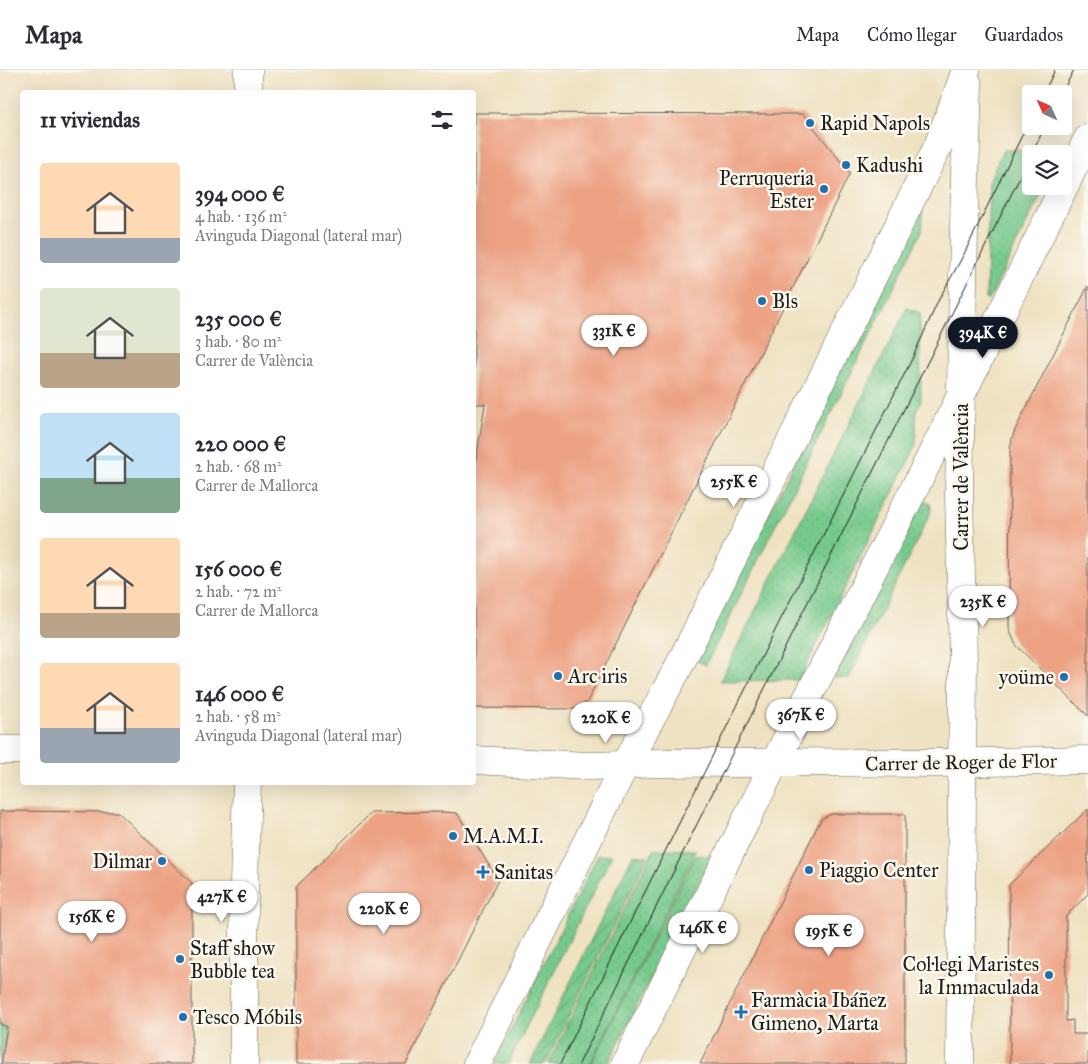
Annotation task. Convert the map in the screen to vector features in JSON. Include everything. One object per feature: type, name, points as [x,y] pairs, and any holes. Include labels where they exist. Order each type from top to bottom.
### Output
[{"type":"street","points":[[248,70],[248,90]]},
{"type":"street","points":[[477,1064],[625,765],[678,668],[938,146],[967,70]]},
{"type":"street","name":"Carrer de València","points":[[960,1064],[963,660],[959,494],[965,176],[968,133],[967,70]]},
{"type":"street","points":[[625,1064],[775,762],[962,394],[1088,138]]},
{"type":"street","points":[[0,750],[20,750]]},
{"type":"street","points":[[476,760],[588,766],[625,765]]},
{"type":"street","name":"Carrer de Roger de Flor","points":[[625,765],[696,762],[877,763],[1088,760]]},
{"type":"street","points":[[244,1064],[244,885],[247,785]]},
{"type":"green space","points":[[1003,150],[1022,150],[1022,195],[1041,195],[989,300],[986,299],[989,181]]},
{"type":"green space","points":[[923,204],[922,231],[706,665],[696,660]]},
{"type":"green space","points":[[907,308],[920,313],[921,401],[916,411],[916,446],[799,680],[720,681]]},
{"type":"green space","points":[[925,500],[931,505],[930,514],[849,678],[834,678],[921,503]]},
{"type":"green space","points":[[654,849],[696,850],[590,1064],[548,1064]]},
{"type":"green space","points":[[598,855],[612,855],[508,1064],[494,1064]]},
{"type":"green space","points":[[633,855],[648,856],[545,1064],[530,1064]]},
{"type":"green space","points":[[712,855],[608,1064],[591,1064],[695,856]]},
{"type":"green space","points":[[0,1024],[7,1027],[0,1064]]},
{"type":"building","points":[[476,113],[803,114],[850,173],[587,702],[575,709],[476,708],[476,460],[485,404],[476,404]]},
{"type":"building","points":[[1088,286],[1088,716],[1016,645],[1009,629],[1010,450],[1012,438]]},
{"type":"building","name":"Col·legi Maristes la Immaculada","points":[[1088,809],[1088,894],[1066,916],[1066,1021],[1073,1020],[1073,1034],[1088,1034],[1088,1064],[1010,1064],[1009,885]]},
{"type":"building","points":[[0,811],[118,812],[192,883],[192,1064],[1,1064],[7,1027],[0,1024]]},
{"type":"building","points":[[371,813],[457,813],[498,880],[406,1064],[296,1064],[296,887]]},
{"type":"building","points":[[831,814],[905,814],[905,1064],[700,1064],[821,819]]},
{"type":"tram line","points":[[1048,85],[1055,70]]},
{"type":"tram line","points":[[1066,85],[1074,70]]},
{"type":"tram line","points":[[560,1064],[1022,135]]},
{"type":"tram line","points":[[1036,145],[1041,135]]},
{"type":"tram line","points":[[579,1064],[1022,173]]},
{"type":"place","name":"Rapid Napols","points":[[810,123]]},
{"type":"place","name":"Kadushi","points":[[846,165]]},
{"type":"place","name":"Perruqueria Ester","points":[[824,189]]},
{"type":"place","name":"Bls","points":[[762,301]]},
{"type":"place","name":"Arc iris","points":[[558,676]]},
{"type":"place","name":"yoüme","points":[[1064,677]]},
{"type":"place","name":"M.A.M.I.","points":[[453,836]]},
{"type":"place","name":"Dilmar","points":[[162,861]]},
{"type":"place","name":"Piaggio Center","points":[[809,870]]},
{"type":"place","name":"Sanitas","points":[[483,872]]},
{"type":"place","name":"Staff show Bubble tea","points":[[180,959]]},
{"type":"place","name":"Col·legi Maristes la Immaculada","points":[[1049,975]]},
{"type":"place","name":"Farmàcia Ibáñez Gimeno, Marta","points":[[741,1012]]},
{"type":"place","name":"Tesco Móbils","points":[[183,1017]]}]
